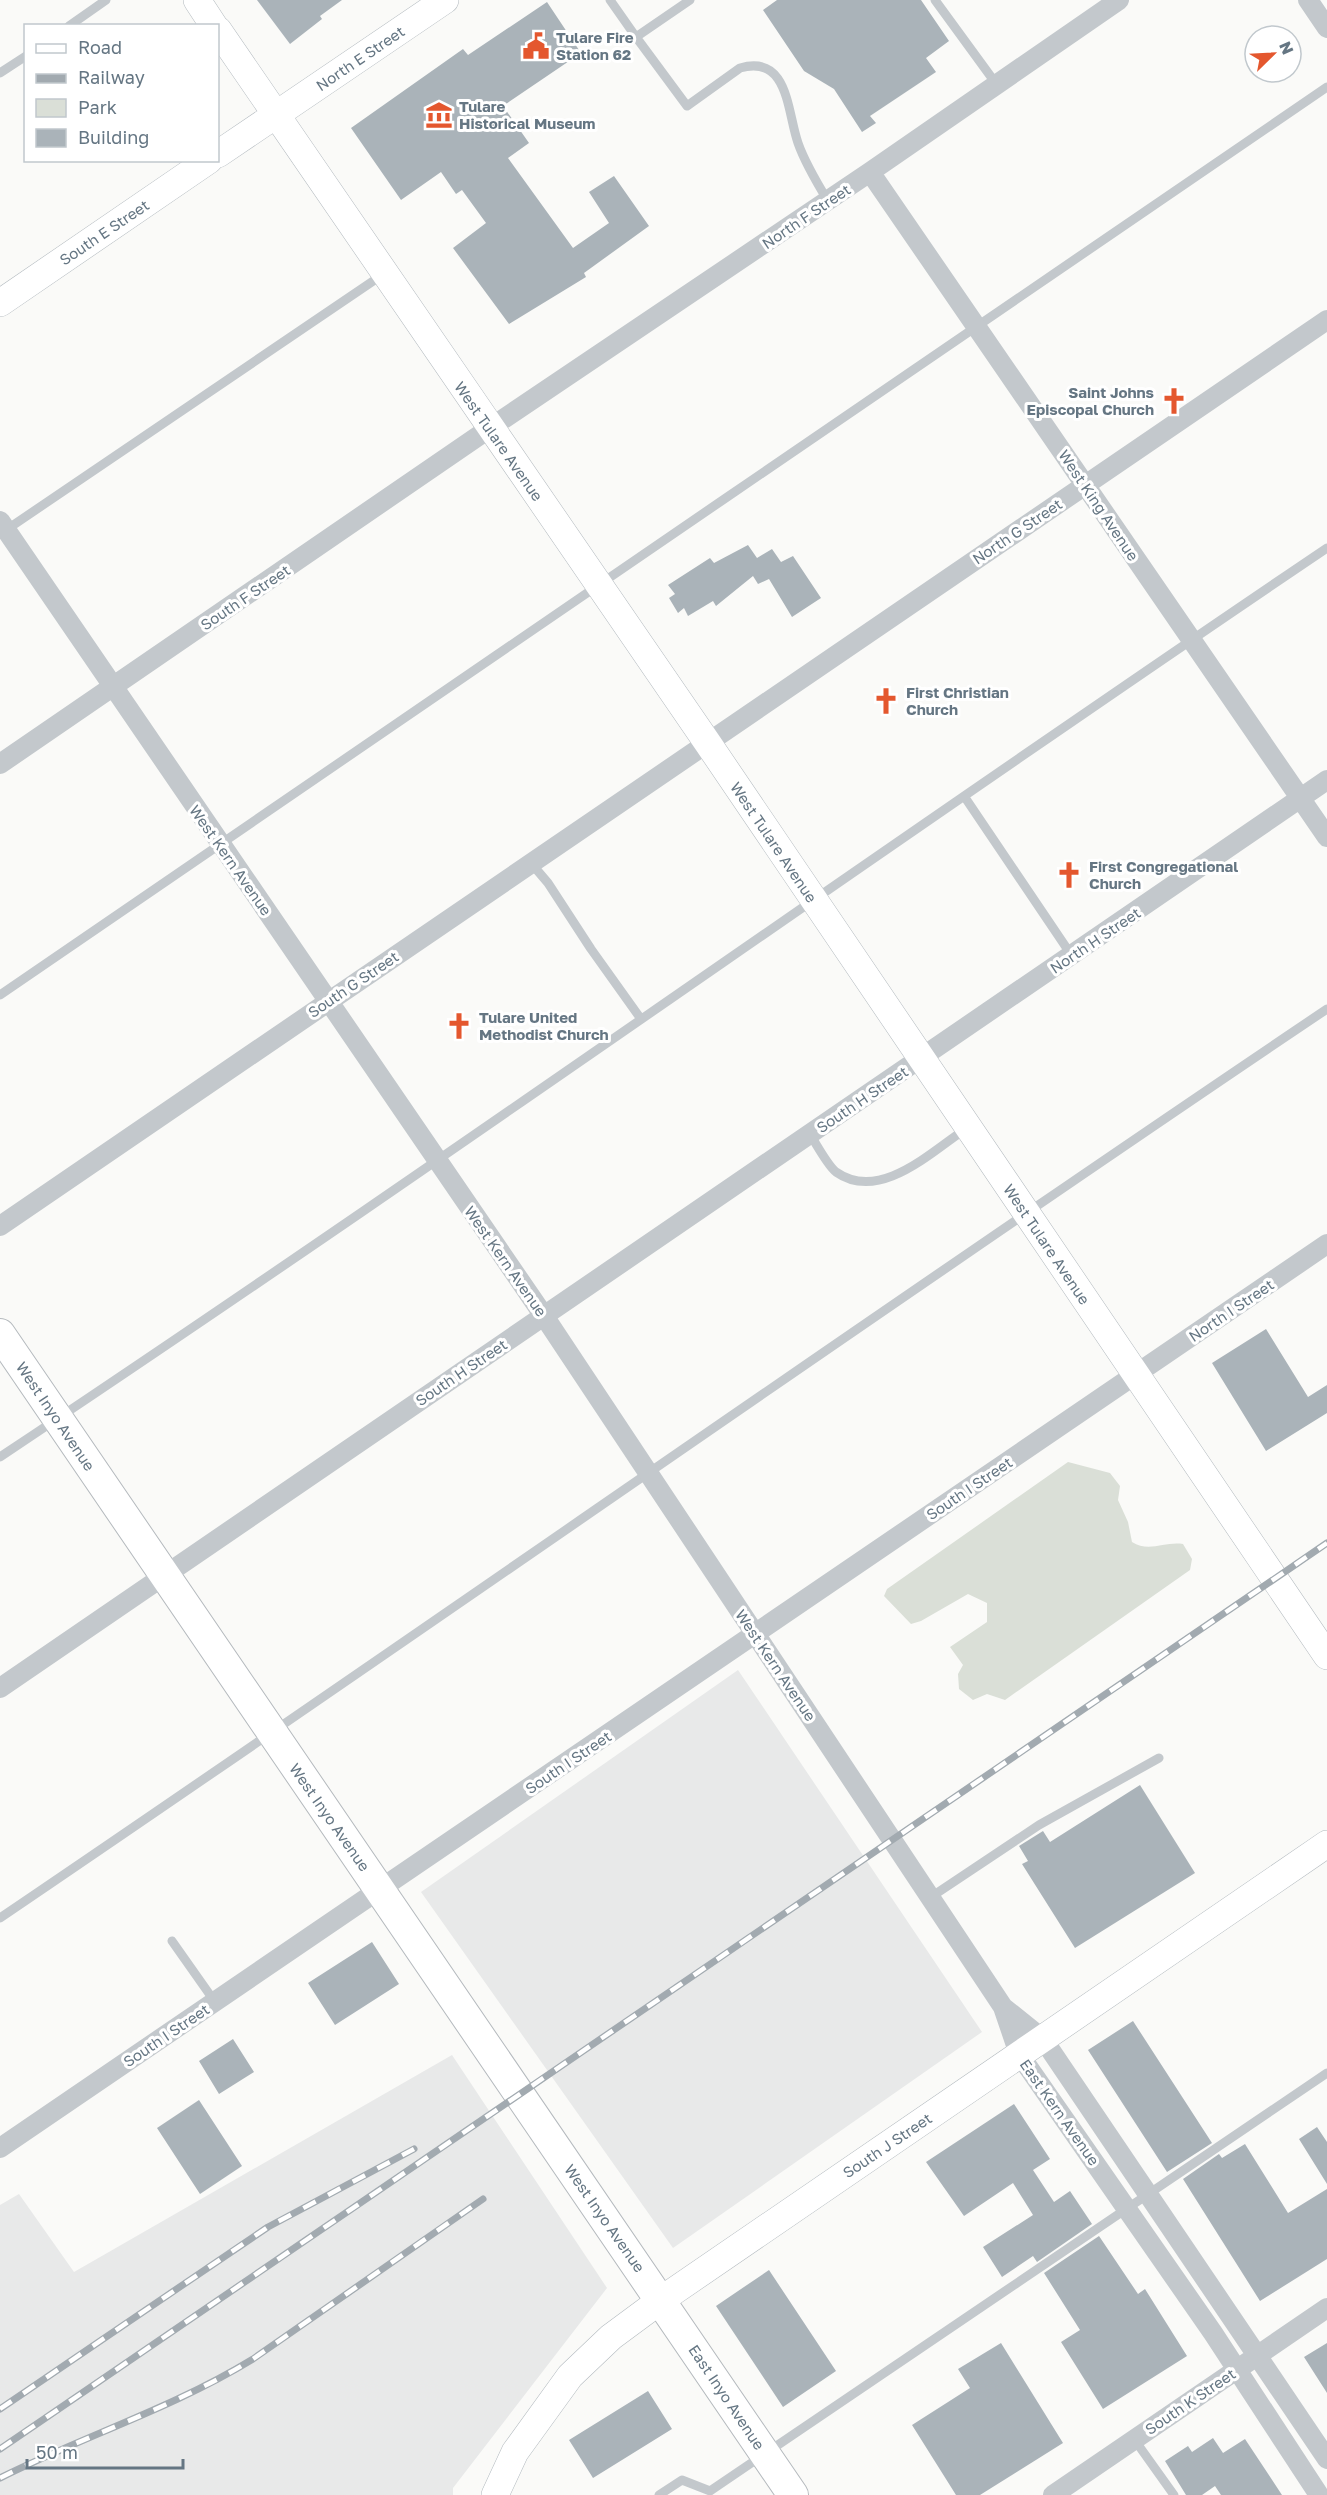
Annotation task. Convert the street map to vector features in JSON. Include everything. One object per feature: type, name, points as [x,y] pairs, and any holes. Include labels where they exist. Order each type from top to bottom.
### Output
[{"type":"main road","points":[[197,0],[213,24]]},
{"type":"main road","name":"North E Street","points":[[276,115],[445,0]]},
{"type":"main road","name":"West Tulare Avenue","points":[[219,31],[814,899],[1135,1375],[1325,1650]]},
{"type":"main road","points":[[219,153],[276,115]]},
{"type":"main road","name":"South E Street","points":[[0,303],[206,162]]},
{"type":"main road","name":"West Inyo Avenue","points":[[0,1334],[661,2300]]},
{"type":"main road","name":"South J Street","points":[[495,2495],[515,2452],[570,2376],[611,2337],[661,2300],[1327,1844]]},
{"type":"main road","name":"East Inyo Avenue","points":[[661,2300],[793,2495]]},
{"type":"street","name":"North F Street","points":[[490,428],[828,201],[1119,0]]},
{"type":"street","points":[[1308,0],[1327,28]]},
{"type":"street","name":"West King Avenue","points":[[870,172],[1327,837]]},
{"type":"street","name":"North G Street","points":[[706,742],[1327,320]]},
{"type":"street","name":"South F Street","points":[[0,764],[490,428]]},
{"type":"street","name":"West Kern Avenue","points":[[2,528],[544,1316],[1003,2007]]},
{"type":"street","name":"South G Street","points":[[0,1226],[706,742]]},
{"type":"street","name":"North H Street","points":[[922,1058],[1327,780]]},
{"type":"street","name":"South H Street","points":[[0,1688],[922,1058]]},
{"type":"street","name":"North I Street","points":[[1135,1375],[1327,1244]]},
{"type":"street","name":"South I Street","points":[[0,2148],[1135,1375]]},
{"type":"street","name":"East Kern Avenue","points":[[1003,2007],[1043,2039],[1327,2459]]},
{"type":"street","name":"East Kern Avenue","points":[[1003,2007],[1019,2054],[1236,2369],[1319,2495]]},
{"type":"street","name":"South K Street","points":[[1053,2495],[1327,2308]]},
{"type":"lane","points":[[72,24],[106,0]]},
{"type":"lane","points":[[610,0],[687,106],[740,68],[750,65],[762,66],[771,71],[783,86],[798,143],[812,174],[828,201]]},
{"type":"lane","points":[[636,37],[690,0]]},
{"type":"lane","points":[[935,0],[997,85]]},
{"type":"lane","points":[[0,73],[24,57]]},
{"type":"lane","points":[[0,995],[597,584],[977,328],[1327,87]]},
{"type":"lane","points":[[2,528],[384,274]]},
{"type":"lane","points":[[0,1457],[436,1161],[1327,548]]},
{"type":"lane","points":[[964,796],[1072,956]]},
{"type":"lane","points":[[531,862],[548,883],[641,1019]]},
{"type":"lane","points":[[0,1918],[272,1734],[1025,1212],[1327,1009]]},
{"type":"lane","points":[[810,1134],[836,1172],[864,1184],[898,1175],[968,1127]]},
{"type":"lane","points":[[931,1897],[1039,1825],[1159,1758]]},
{"type":"lane","points":[[171,1941],[215,2002]]},
{"type":"lane","points":[[659,2495],[682,2480],[710,2493],[1327,2073]]},
{"type":"lane","points":[[1134,2439],[1174,2495]]},
{"type":"shaded area","points":[[738,1670],[982,2032],[673,2248],[421,1892]]},
{"type":"shaded area","points":[[452,2055],[607,2288],[453,2488],[453,2495],[0,2495],[0,2205],[19,2194],[74,2272]]},
{"type":"green space","points":[[1068,1462],[1110,1473],[1120,1486],[1118,1500],[1128,1522],[1132,1542],[1145,1547],[1183,1544],[1192,1559],[1190,1570],[1005,1700],[987,1694],[973,1700],[959,1689],[958,1674],[963,1665],[950,1647],[987,1622],[987,1603],[968,1594],[921,1621],[911,1624],[884,1596],[887,1589]]},
{"type":"building","points":[[257,0],[342,0],[320,16],[322,19],[290,44]]},
{"type":"building","points":[[777,0],[921,0],[949,41],[926,58],[936,72],[870,116],[876,123],[862,132],[834,89],[804,71],[763,10]]},
{"type":"building","points":[[547,2],[581,53],[503,106],[529,143],[508,158],[573,248],[609,223],[589,192],[614,176],[649,226],[584,273],[586,277],[509,324],[453,248],[486,223],[462,190],[456,194],[441,172],[401,200],[351,128],[463,49],[468,55]]},
{"type":"building","points":[[748,545],[757,558],[772,549],[781,562],[793,556],[821,598],[792,617],[769,579],[758,584],[753,576],[716,606],[713,601],[688,616],[684,608],[678,613],[669,598],[675,594],[668,585],[710,558],[714,563]]},
{"type":"building","points":[[1266,1329],[1308,1397],[1327,1385],[1327,1413],[1266,1451],[1212,1363]]},
{"type":"building","points":[[1140,1785],[1195,1873],[1075,1948],[1022,1864],[1028,1861],[1019,1846],[1043,1831],[1050,1842]]},
{"type":"building","points":[[372,1942],[399,1984],[335,2025],[308,1983]]},
{"type":"building","points":[[1133,2021],[1212,2143],[1167,2172],[1088,2050]]},
{"type":"building","points":[[233,2039],[254,2072],[219,2094],[199,2061]]},
{"type":"building","points":[[199,2100],[242,2166],[200,2194],[157,2128]]},
{"type":"building","points":[[1014,2104],[1050,2159],[1033,2170],[1054,2202],[1070,2191],[1092,2224],[1037,2262],[1033,2256],[1002,2277],[983,2247],[1033,2215],[1013,2183],[964,2216],[926,2162]]},
{"type":"building","points":[[1317,2127],[1327,2142],[1327,2184],[1299,2139]]},
{"type":"building","points":[[1245,2144],[1288,2213],[1327,2189],[1327,2259],[1260,2301],[1183,2179],[1219,2154],[1222,2158]]},
{"type":"building","points":[[1099,2236],[1138,2294],[1145,2289],[1187,2356],[1103,2409],[1061,2342],[1080,2330],[1044,2273]]},
{"type":"building","points":[[769,2270],[836,2371],[783,2407],[716,2306]]},
{"type":"building","points":[[1001,2343],[1063,2443],[980,2495],[956,2495],[912,2425],[970,2388],[958,2369]]},
{"type":"building","points":[[1327,2343],[1327,2393],[1304,2357]]},
{"type":"building","points":[[648,2391],[672,2429],[593,2478],[569,2440]]},
{"type":"building","points":[[1213,2438],[1223,2453],[1245,2439],[1282,2495],[1221,2495],[1215,2486],[1202,2495],[1186,2495],[1165,2461],[1188,2446],[1192,2452]]},
{"type":"railway","points":[[0,2449],[1327,1543]]},
{"type":"railway","points":[[0,2409],[268,2227],[414,2149]]},
{"type":"railway","points":[[0,2478],[192,2392],[253,2359],[483,2199]]},
{"type":"place","name":"Tulare Fire Station 62","points":[[536,46]]},
{"type":"place","name":"Tulare Historical Museum","points":[[439,115]]},
{"type":"place","name":"Saint Johns Episcopal Church","points":[[1174,401]]},
{"type":"place","name":"First Christian Church","points":[[886,701]]},
{"type":"place","name":"First Congregational Church","points":[[1069,875]]},
{"type":"place","name":"Tulare United Methodist Church","points":[[459,1026]]}]
